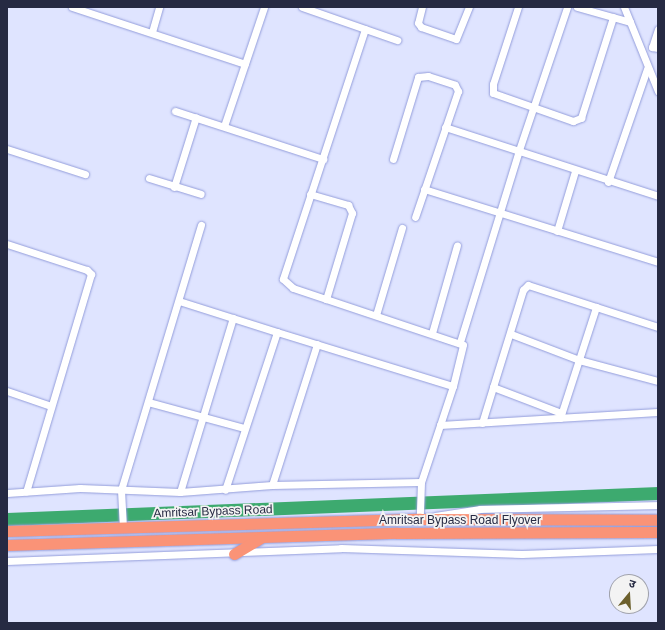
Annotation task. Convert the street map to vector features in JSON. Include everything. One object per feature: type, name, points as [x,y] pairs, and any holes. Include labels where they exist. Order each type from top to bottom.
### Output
[{"type":"highway","name":"Amritsar Bypass Road Flyover","points":[[420,520],[658,520]]},
{"type":"highway","name":"Amritsar Bypass Road","points":[[7,531],[420,520]]},
{"type":"highway","name":"Amritsar Bypass Road Flyover","points":[[262,537],[658,532]]},
{"type":"highway","points":[[7,545],[262,537]]},
{"type":"highway","points":[[234,554],[262,537]]},
{"type":"street","points":[[72,7],[152,32],[245,64]]},
{"type":"street","points":[[97,14],[99,7]]},
{"type":"street","points":[[152,32],[159,7]]},
{"type":"street","points":[[224,126],[264,7]]},
{"type":"street","points":[[302,7],[397,40]]},
{"type":"street","points":[[422,7],[418,23],[421,27],[456,39],[469,7]]},
{"type":"street","points":[[518,7],[492,90],[498,97],[573,121],[580,120],[613,17]]},
{"type":"street","points":[[568,7],[518,153],[501,214],[460,342],[464,352],[421,482],[420,520],[480,509],[658,504]]},
{"type":"street","points":[[577,7],[630,22]]},
{"type":"street","points":[[624,7],[640,50],[658,91]]},
{"type":"street","points":[[365,29],[283,279],[288,286],[460,342]]},
{"type":"street","points":[[640,50],[655,48],[658,29]]},
{"type":"street","points":[[608,182],[648,69]]},
{"type":"street","points":[[393,159],[421,76],[457,87],[458,91],[415,217]]},
{"type":"street","points":[[175,111],[322,159]]},
{"type":"street","points":[[174,186],[196,117]]},
{"type":"street","points":[[445,127],[518,153],[608,182],[658,196]]},
{"type":"street","points":[[7,149],[85,174]]},
{"type":"street","points":[[557,232],[575,171]]},
{"type":"street","points":[[149,178],[201,194]]},
{"type":"street","points":[[424,189],[557,232],[658,262]]},
{"type":"street","points":[[310,194],[348,205],[352,213],[326,299]]},
{"type":"street","points":[[123,528],[120,498],[121,490],[201,225]]},
{"type":"street","points":[[376,315],[402,228]]},
{"type":"street","points":[[7,244],[90,272],[26,492]]},
{"type":"street","points":[[432,333],[457,245]]},
{"type":"street","points":[[482,423],[511,334],[523,290],[528,285],[596,308],[658,326]]},
{"type":"street","points":[[179,301],[454,386]]},
{"type":"street","points":[[560,415],[596,308]]},
{"type":"street","points":[[180,492],[233,318]]},
{"type":"street","points":[[225,490],[244,428],[277,332]]},
{"type":"street","points":[[511,334],[579,360],[658,381]]},
{"type":"street","points":[[272,485],[318,344]]},
{"type":"street","points":[[493,387],[560,415]]},
{"type":"street","points":[[7,391],[51,406]]},
{"type":"street","points":[[148,402],[244,428]]},
{"type":"street","points":[[440,425],[482,423],[560,415],[658,412]]},
{"type":"street","points":[[7,493],[80,488],[180,492],[225,490],[272,485],[421,482]]},
{"type":"street","points":[[7,562],[234,554],[341,548],[522,554],[658,549]]},
{"type":"waterway","points":[[7,519],[658,493]]}]
